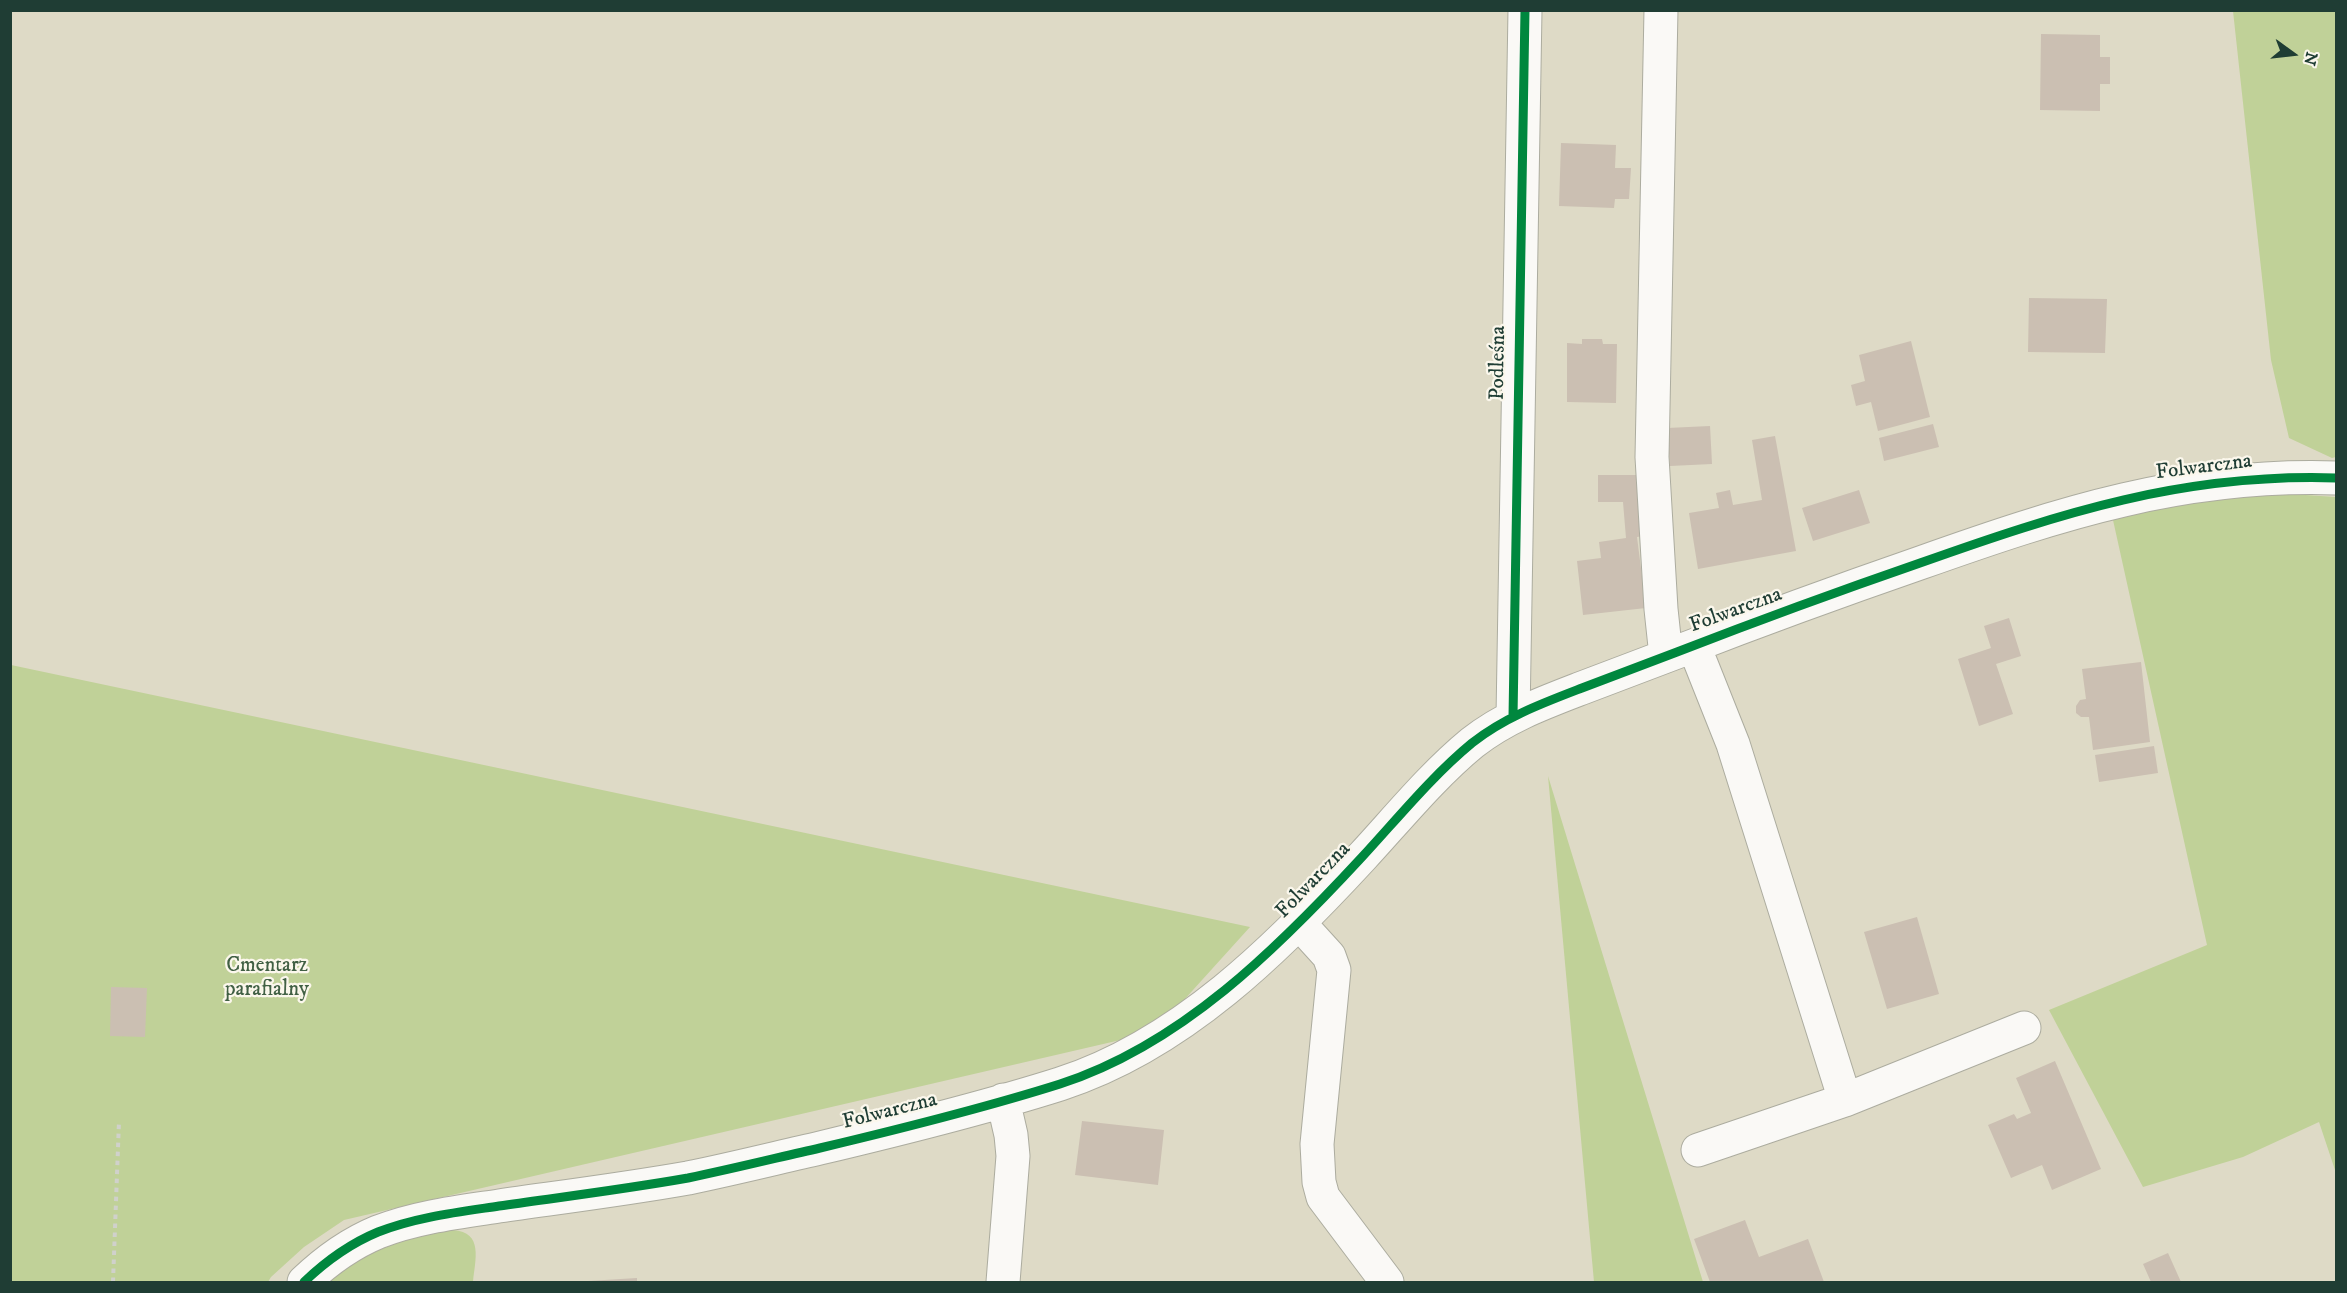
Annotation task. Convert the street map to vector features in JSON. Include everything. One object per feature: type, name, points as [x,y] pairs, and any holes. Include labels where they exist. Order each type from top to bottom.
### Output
[{"type":"street","name":"Podleśna","points":[[1513,716],[1525,10]]},
{"type":"street","points":[[1661,10],[1652,456],[1661,609],[1680,651],[1733,744],[1845,1100]]},
{"type":"street","name":"Folwarczna","points":[[304,1282],[337,1253],[382,1230],[452,1213],[693,1177],[876,1135],[1091,1073],[1148,1044],[1228,986],[1299,923],[1444,769],[1480,737],[1513,716],[1892,572],[2016,529],[2080,510],[2194,485],[2261,479],[2337,478]]},
{"type":"street","points":[[1299,923],[1329,956],[1334,970],[1317,1144],[1319,1182],[1327,1203],[1387,1282]]},
{"type":"street","points":[[1698,1150],[1845,1100],[2024,1028]]},
{"type":"street","points":[[1003,1100],[1013,1156],[1003,1282]]},
{"type":"path","points":[[113,1282],[119,1121]]},
{"type":"green space","points":[[2233,11],[2336,11],[2336,457],[2332,458],[2289,438],[2271,360]]},
{"type":"green space","points":[[2245,491],[2336,497],[2336,1173],[2319,1122],[2243,1157],[2143,1187],[2049,1010],[2207,945],[2113,520],[2203,496]]},
{"type":"green space","name":"Cmentarz parafialny","points":[[11,665],[1250,927],[1155,1032],[344,1220],[304,1247],[268,1282],[11,1282]]},
{"type":"green space","points":[[1548,776],[1703,1282],[1594,1282]]},
{"type":"green space","points":[[453,1230],[463,1232],[473,1242],[476,1256],[473,1282],[325,1282],[343,1269],[391,1245]]},
{"type":"building","points":[[2041,34],[2100,35],[2100,57],[2110,57],[2110,84],[2100,84],[2100,111],[2040,110]]},
{"type":"building","points":[[1561,143],[1616,145],[1615,168],[1631,168],[1629,199],[1615,199],[1614,208],[1559,206]]},
{"type":"building","points":[[2029,298],[2107,299],[2105,353],[2028,352]]},
{"type":"building","points":[[1582,339],[1602,339],[1603,344],[1617,344],[1616,403],[1567,402],[1567,343],[1582,344]]},
{"type":"building","points":[[1911,341],[1930,417],[1878,431],[1871,402],[1856,406],[1851,385],[1865,381],[1859,355]]},
{"type":"building","points":[[1933,424],[1939,447],[1884,461],[1879,438]]},
{"type":"building","points":[[1710,426],[1712,464],[1670,466],[1667,428]]},
{"type":"building","points":[[1775,436],[1796,551],[1698,569],[1689,513],[1719,508],[1716,493],[1730,490],[1733,505],[1762,500],[1752,440]]},
{"type":"building","points":[[1598,475],[1640,475],[1643,536],[1637,537],[1646,608],[1583,615],[1577,561],[1601,558],[1599,542],[1626,538],[1623,502],[1598,502]]},
{"type":"building","points":[[1859,490],[1870,523],[1813,541],[1802,508]]},
{"type":"building","points":[[2009,618],[2021,656],[1996,664],[2013,714],[1979,726],[1958,659],[1991,648],[1984,626]]},
{"type":"building","points":[[2141,662],[2150,742],[2093,750],[2089,717],[2081,717],[2076,713],[2076,706],[2080,700],[2086,699],[2082,669]]},
{"type":"building","points":[[2154,746],[2158,773],[2099,782],[2095,755]]},
{"type":"building","points":[[1917,917],[1939,994],[1887,1009],[1864,932]]},
{"type":"building","points":[[111,987],[147,988],[145,1037],[110,1036]]},
{"type":"building","points":[[2055,1061],[2101,1169],[2052,1190],[2042,1165],[2011,1178],[1988,1125],[2014,1114],[2017,1119],[2031,1113],[2016,1078]]},
{"type":"building","points":[[1082,1121],[1164,1130],[1158,1185],[1075,1175]]},
{"type":"building","points":[[1745,1220],[1759,1257],[1808,1239],[1824,1282],[1710,1282],[1694,1239]]},
{"type":"building","points":[[2168,1253],[2181,1282],[2151,1282],[2143,1264]]},
{"type":"building","points":[[637,1278],[637,1282],[588,1282],[588,1281]]},
{"type":"cycle path","points":[[1513,716],[1525,10]]},
{"type":"cycle path","points":[[304,1282],[329,1260],[357,1242],[407,1222],[453,1213],[641,1186],[721,1171],[880,1134],[970,1110],[1060,1084],[1104,1067],[1146,1045],[1187,1019],[1225,990],[1261,959],[1330,891],[1429,783],[1457,756],[1485,734],[1525,711],[1829,595],[1972,545],[2074,513],[2124,500],[2227,482],[2280,478],[2336,478]]}]
